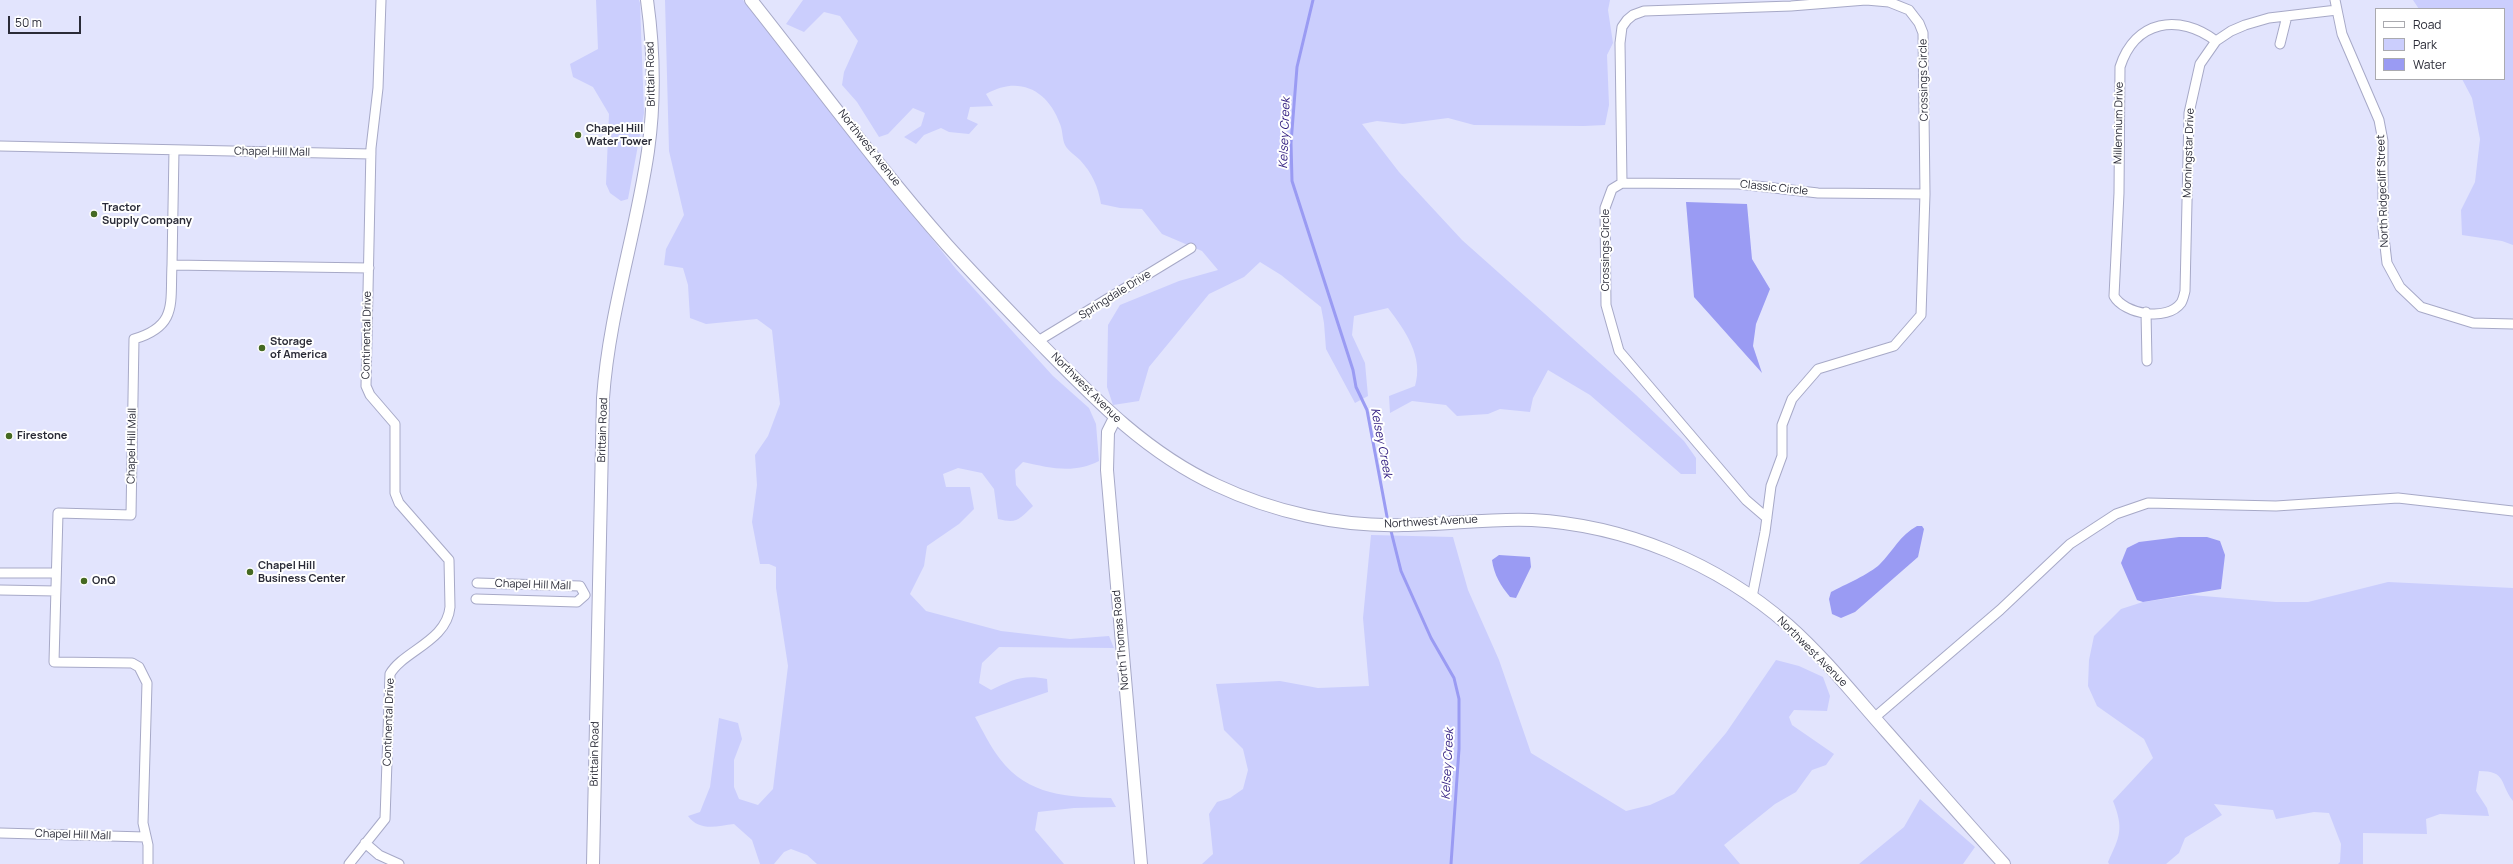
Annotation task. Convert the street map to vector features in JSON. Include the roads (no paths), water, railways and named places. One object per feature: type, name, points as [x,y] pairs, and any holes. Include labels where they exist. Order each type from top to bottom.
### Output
[{"type":"street","name":"Continental Drive","points":[[349,864],[383,822],[386,815],[389,678],[392,670],[422,647],[441,629],[450,613],[451,574],[447,556],[403,509],[395,493],[395,424],[370,395],[366,386],[371,154],[378,88],[381,0]]},
{"type":"street","name":"Brittain Road","points":[[593,864],[598,595],[606,363],[611,324],[644,173],[651,120],[652,60],[647,0]]},
{"type":"street","name":"Northwest Avenue","points":[[751,0],[944,242],[1038,341],[1115,418],[1173,461],[1218,486],[1248,499],[1308,515],[1338,521],[1398,526],[1505,519],[1557,522],[1595,528],[1664,549],[1699,566],[1752,597],[1808,644],[2004,864]]},
{"type":"street","name":"Crossings Circle","points":[[1752,597],[1767,518],[1771,486],[1782,456],[1782,425],[1792,399],[1818,369],[1894,346],[1921,315],[1925,194],[1923,33],[1919,23],[1909,10],[1889,2],[1866,0],[1791,6],[1656,10],[1633,14],[1622,27],[1620,43],[1622,183],[1612,189],[1605,208],[1606,305],[1620,351],[1746,500],[1767,518]]},
{"type":"street","name":"North Ridgecliff Street","points":[[2334,0],[2342,34],[2379,120],[2383,141],[2383,229],[2386,263],[2400,287],[2421,307],[2473,323],[2513,324]]},
{"type":"street","name":"Morningstar Drive","points":[[2116,300],[2124,306],[2146,312],[2171,311],[2181,303],[2185,291],[2189,113],[2200,64],[2216,41],[2231,31],[2269,18],[2337,10]]},
{"type":"street","points":[[2280,44],[2287,16]]},
{"type":"street","name":"Millennium Drive","points":[[2116,300],[2114,296],[2114,279],[2118,193],[2120,67],[2125,52],[2144,30],[2160,24],[2188,26],[2202,30],[2216,41]]},
{"type":"street","name":"Chapel Hill Mall","points":[[0,146],[371,154]]},
{"type":"street","name":"Chapel Hill Mall","points":[[0,833],[145,837],[143,823],[147,683],[145,677],[139,667],[132,663],[54,662],[58,514],[131,515],[134,339],[154,330],[167,319],[170,305],[174,150]]},
{"type":"street","name":"Classic Circle","points":[[1622,183],[1739,184],[1818,192],[1925,194]]},
{"type":"street","name":"Springdale Drive","points":[[1038,341],[1191,248]]},
{"type":"street","points":[[172,265],[368,268]]},
{"type":"street","points":[[2146,312],[2147,361]]},
{"type":"street","name":"North Thomas Road","points":[[1115,418],[1108,432],[1107,470],[1141,864]]},
{"type":"street","points":[[1874,718],[2000,610],[2070,544],[2116,514],[2148,503],[2276,506],[2398,498],[2513,511]]},
{"type":"street","points":[[0,573],[56,573]]},
{"type":"street","name":"Chapel Hill Mall","points":[[477,583],[580,586],[586,595]]},
{"type":"street","points":[[0,590],[56,591]]},
{"type":"street","name":"Chapel Hill Mall","points":[[476,599],[577,602],[586,595],[598,595]]},
{"type":"street","points":[[145,837],[148,845],[148,864]]},
{"type":"street","points":[[365,843],[379,855],[399,864]]},
{"type":"water","points":[[1686,202],[1747,204],[1752,259],[1770,289],[1756,324],[1753,346],[1762,373],[1694,297]]},
{"type":"water","points":[[1917,526],[1922,526],[1924,529],[1918,557],[1855,612],[1841,618],[1832,614],[1829,599],[1831,592],[1876,568],[1901,539]]},
{"type":"water","points":[[2179,537],[2207,537],[2220,541],[2225,555],[2221,589],[2143,602],[2137,600],[2121,563],[2127,548],[2139,542]]},
{"type":"water","points":[[1499,555],[1530,557],[1531,567],[1516,598],[1510,597],[1496,575],[1492,560]]},
{"type":"waterway","name":"Kelsey Creek","points":[[1313,0],[1297,67],[1291,143],[1292,181],[1353,370],[1356,387],[1367,410],[1388,522]]},
{"type":"waterway","name":"Kelsey Creek","points":[[1390,527],[1401,571],[1431,638],[1454,678],[1459,699],[1459,749],[1451,864]]},
{"type":"place","name":"Chapel Hill Water Tower","points":[[578,135]]},
{"type":"place","name":"Tractor Supply Company","points":[[94,214]]},
{"type":"place","name":"Storage of America","points":[[262,348]]},
{"type":"place","name":"Firestone","points":[[9,436]]},
{"type":"place","name":"Chapel Hill Business Center","points":[[250,572]]},
{"type":"place","name":"OnQ","points":[[84,581]]}]
